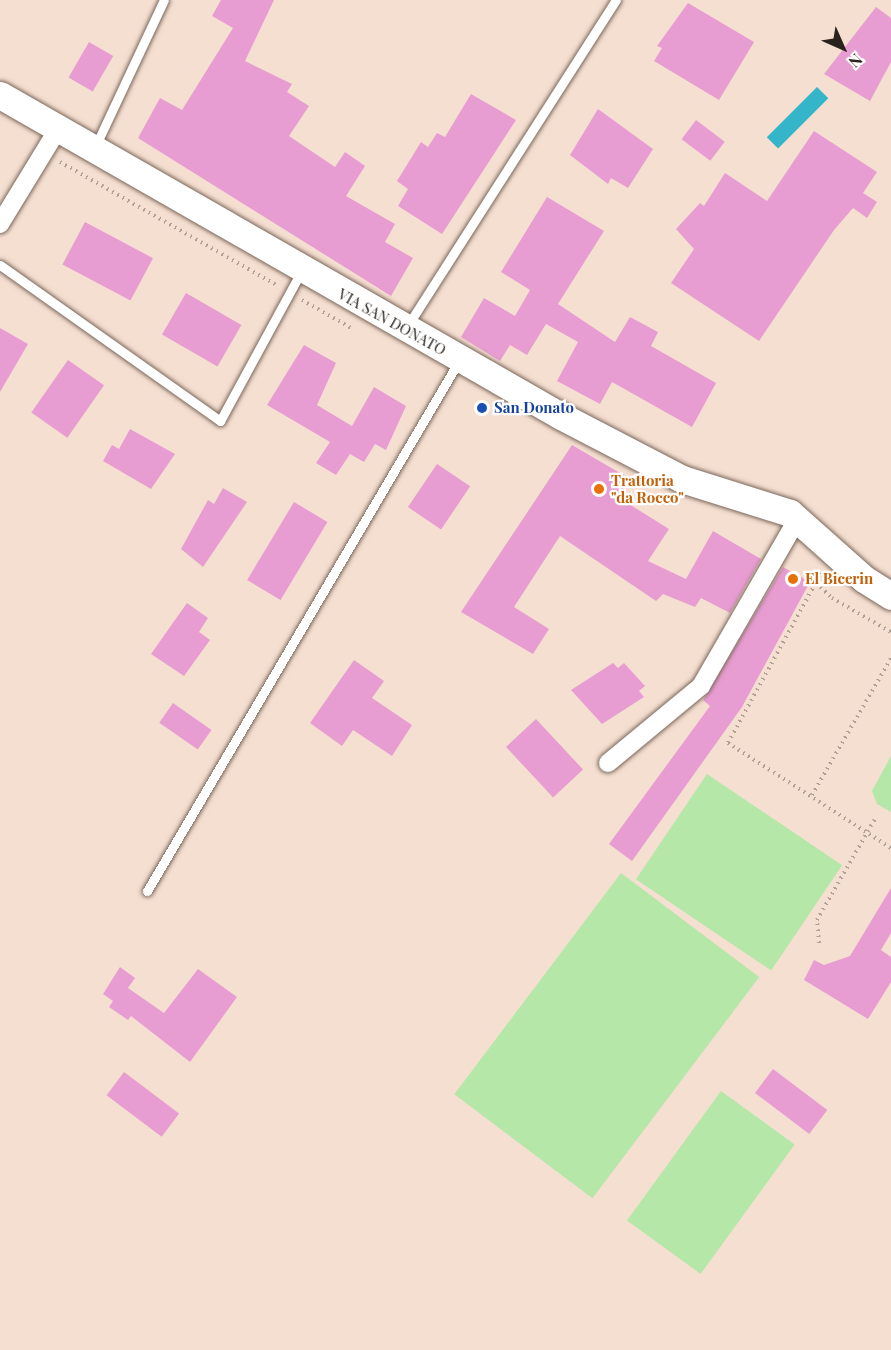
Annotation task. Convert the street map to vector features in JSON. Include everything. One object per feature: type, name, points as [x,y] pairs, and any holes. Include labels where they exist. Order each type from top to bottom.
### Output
[{"type":"street","name":"VIA SAN DONATO","points":[[0,95],[302,272],[459,360],[682,478],[764,500],[798,518],[844,562],[891,596]]},
{"type":"street","points":[[0,224],[58,129]]},
{"type":"street","points":[[608,764],[700,686],[798,518]]},
{"type":"lane","points":[[93,150],[164,0]]},
{"type":"lane","points":[[405,329],[616,0]]},
{"type":"lane","points":[[0,265],[220,422],[302,272]]},
{"type":"lane","points":[[147,891],[459,360]]},
{"type":"path","points":[[821,572],[728,743],[891,848]]},
{"type":"path","points":[[816,583],[832,598],[891,632]]},
{"type":"path","points":[[812,795],[891,658]]},
{"type":"path","points":[[819,943],[817,920],[876,818]]},
{"type":"green space","points":[[891,756],[891,812],[877,804],[872,791]]},
{"type":"green space","points":[[707,774],[842,865],[771,970],[636,879]]},
{"type":"green space","points":[[621,873],[759,977],[592,1198],[454,1094]]},
{"type":"green space","points":[[721,1091],[795,1144],[701,1274],[627,1220]]},
{"type":"water","points":[[817,87],[828,98],[778,149],[767,137]]},
{"type":"building","points":[[221,0],[274,0],[245,61],[292,84],[287,92],[309,106],[289,136],[335,167],[345,152],[365,166],[346,196],[395,224],[385,242],[413,258],[391,296],[138,138],[160,98],[182,110],[233,28],[212,16]]},
{"type":"building","points":[[688,3],[754,42],[719,100],[654,61],[662,48],[657,46]]},
{"type":"building","points":[[876,7],[891,18],[891,62],[870,101],[824,74]]},
{"type":"building","points":[[89,42],[113,56],[93,92],[68,78]]},
{"type":"building","points":[[471,94],[516,120],[442,234],[398,206],[408,189],[397,181],[421,142],[428,147],[437,133],[445,137]]},
{"type":"building","points":[[598,109],[653,149],[628,188],[611,178],[608,184],[570,155]]},
{"type":"building","points":[[696,120],[725,142],[710,161],[682,139]]},
{"type":"building","points":[[814,131],[877,172],[863,193],[877,202],[867,218],[853,208],[834,230],[759,341],[671,283],[694,249],[676,229],[700,203],[704,206],[725,173],[767,201]]},
{"type":"building","points":[[547,197],[604,231],[558,304],[615,342],[630,317],[658,332],[651,346],[716,383],[692,427],[612,382],[600,404],[557,381],[578,342],[546,324],[527,355],[510,345],[500,361],[461,337],[484,298],[515,316],[530,290],[501,272]]},
{"type":"building","points":[[85,222],[153,258],[130,301],[62,264]]},
{"type":"building","points":[[186,293],[241,325],[217,367],[162,335]]},
{"type":"building","points":[[0,328],[28,344],[0,392]]},
{"type":"building","points":[[304,345],[336,363],[317,405],[352,426],[374,387],[406,406],[386,450],[375,444],[364,462],[350,454],[336,475],[316,463],[330,442],[267,405]]},
{"type":"building","points":[[68,360],[104,385],[67,438],[31,412]]},
{"type":"building","points":[[130,429],[175,454],[151,489],[103,461],[112,445],[119,449]]},
{"type":"building","points":[[572,445],[632,480],[624,494],[632,499],[629,504],[669,529],[648,561],[686,579],[713,531],[761,559],[730,613],[701,598],[695,607],[663,594],[656,601],[560,536],[514,607],[549,629],[533,654],[461,612]]},
{"type":"building","points":[[437,464],[470,486],[441,529],[408,507]]},
{"type":"building","points":[[223,488],[247,502],[203,567],[181,549],[208,500],[214,504]]},
{"type":"building","points":[[294,502],[327,522],[281,600],[247,580]]},
{"type":"building","points":[[783,567],[810,582],[742,707],[632,861],[609,844],[710,706],[703,700]]},
{"type":"building","points":[[187,603],[208,618],[199,632],[210,640],[184,676],[151,654]]},
{"type":"building","points":[[354,660],[384,681],[372,698],[412,725],[392,756],[353,730],[342,746],[310,723]]},
{"type":"building","points":[[613,663],[618,668],[624,663],[645,686],[639,691],[644,697],[602,724],[571,690]]},
{"type":"building","points":[[173,703],[212,730],[198,750],[159,723]]},
{"type":"building","points":[[536,719],[583,769],[553,797],[506,747]]},
{"type":"building","points":[[891,888],[891,933],[881,950],[891,957],[891,982],[868,1019],[804,980],[814,960],[824,965],[850,956]]},
{"type":"building","points":[[120,967],[135,978],[128,988],[164,1013],[198,969],[237,997],[190,1062],[131,1016],[128,1020],[109,1007],[113,1001],[103,994]]},
{"type":"building","points":[[773,1069],[827,1110],[809,1134],[755,1093]]},
{"type":"building","points":[[124,1072],[179,1114],[162,1137],[107,1095]]},
{"type":"place","name":"San Donato","points":[[482,408]]},
{"type":"place","name":"Trattoria \"da Rocco\"","points":[[599,489]]},
{"type":"place","name":"El Bicerin","points":[[793,579]]}]
